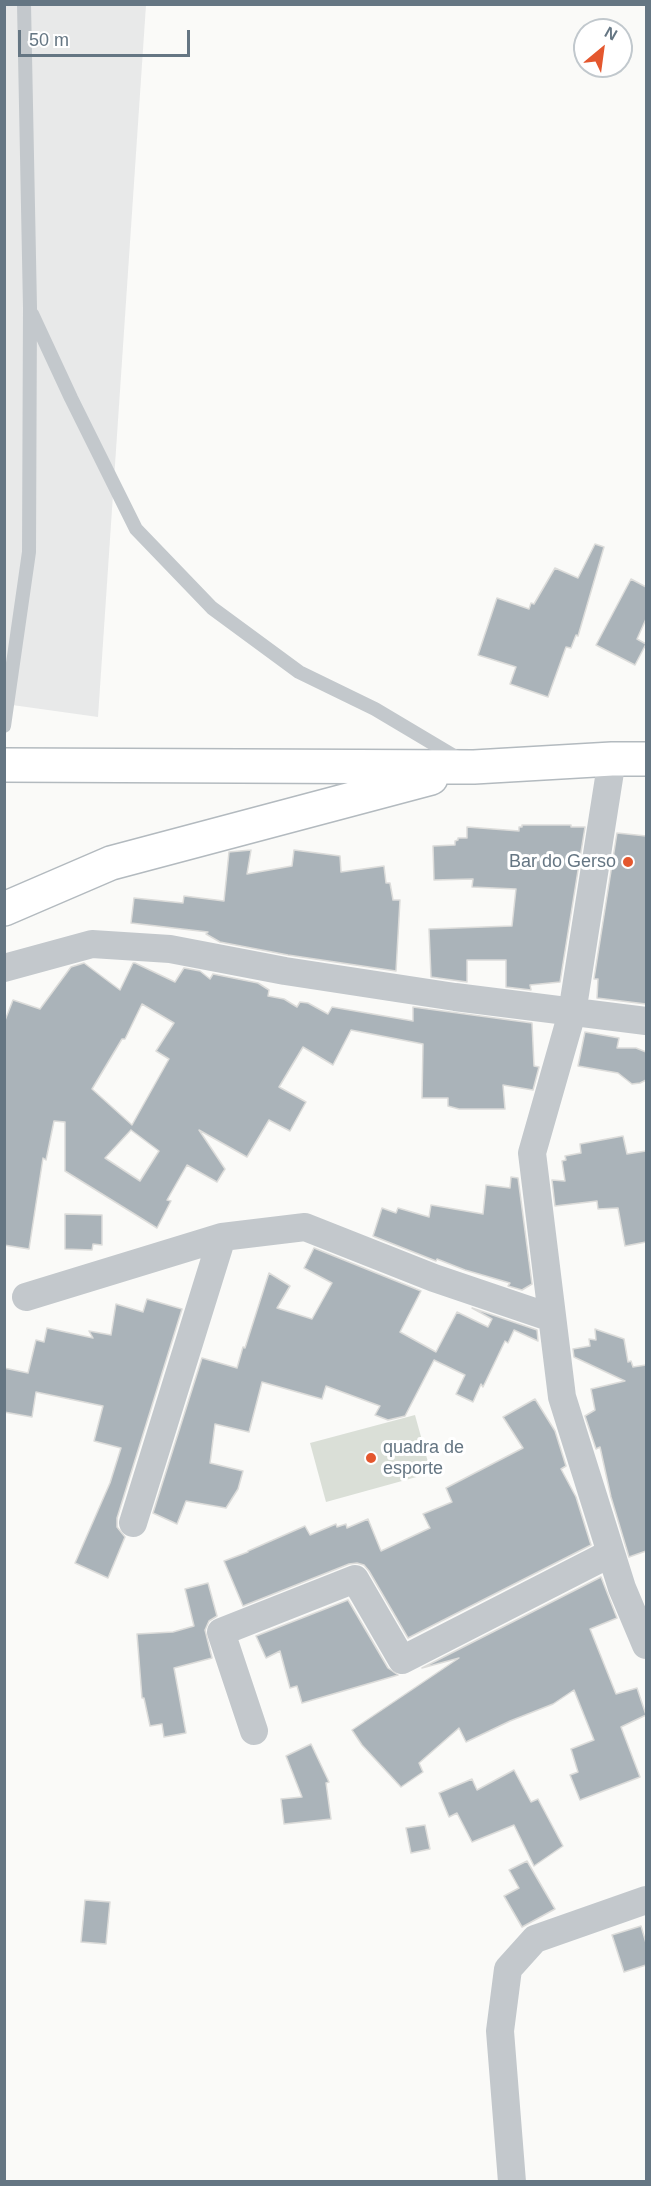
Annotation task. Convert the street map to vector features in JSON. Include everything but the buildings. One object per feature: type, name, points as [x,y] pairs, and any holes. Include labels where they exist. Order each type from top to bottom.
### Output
[{"type":"main road","points":[[4,765],[474,767],[646,759]]},
{"type":"main road","points":[[4,909],[111,863],[474,767]]},
{"type":"street","points":[[612,759],[572,1013],[532,1153],[562,1397],[622,1588],[646,1645]]},
{"type":"street","points":[[4,968],[92,944],[170,949],[285,971],[572,1013],[646,1021]]},
{"type":"street","points":[[26,1297],[222,1237],[305,1227],[434,1278],[552,1318]]},
{"type":"street","points":[[133,1523],[222,1237]]},
{"type":"street","points":[[254,1731],[221,1632],[355,1579],[402,1660],[611,1553]]},
{"type":"street","points":[[512,2181],[500,2031],[508,1969],[535,1939],[646,1900]]},
{"type":"lane","points":[[4,726],[29,552],[30,309],[24,4]]},
{"type":"lane","points":[[30,309],[70,398],[136,529],[212,608],[299,672],[375,709],[474,767]]},
{"type":"shaded area","points":[[5,5],[146,5],[98,717],[5,704]]},
{"type":"shaded area","name":"quadra de esporte","points":[[415,1415],[431,1473],[326,1502],[310,1443]]},
{"type":"place","name":"Bar do Gerso","points":[[628,862]]},
{"type":"place","name":"quadra de esporte","points":[[371,1458]]}]
